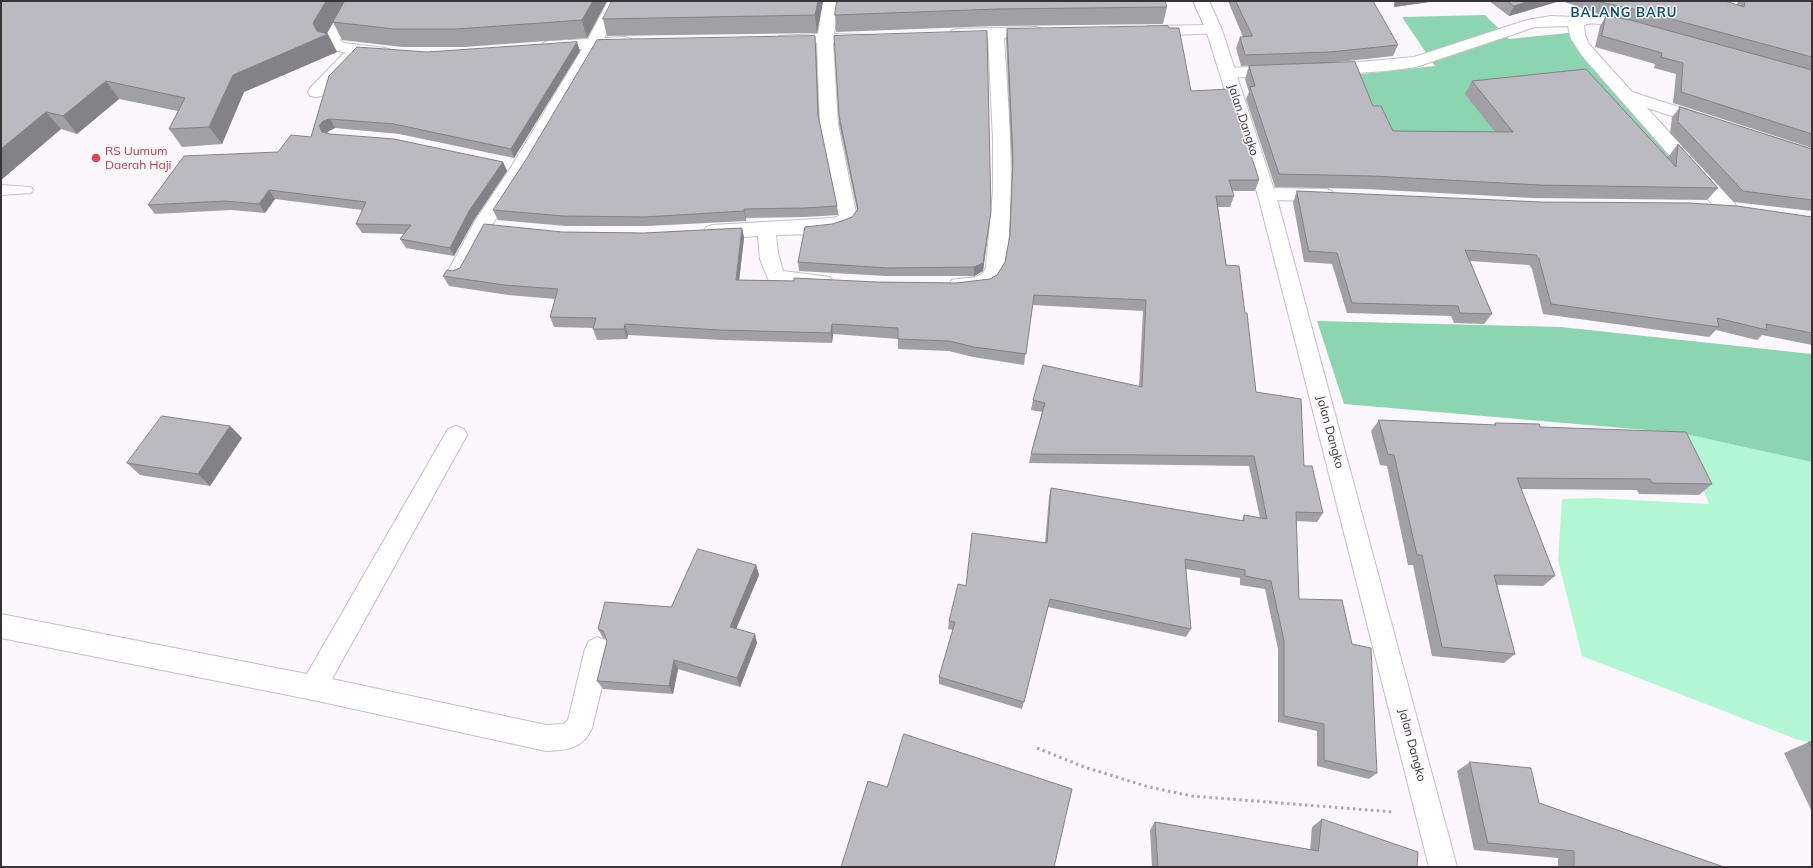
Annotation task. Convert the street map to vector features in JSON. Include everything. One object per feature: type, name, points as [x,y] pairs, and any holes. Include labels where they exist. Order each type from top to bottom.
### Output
[{"type":"street","points":[[354,1],[332,41],[336,46],[357,50],[403,54]]},
{"type":"street","points":[[457,273],[513,166],[594,43],[616,1]]},
{"type":"street","points":[[698,233],[834,226],[844,222],[848,218],[829,124],[825,39],[831,1]]},
{"type":"street","name":"Jalan Dangko","points":[[1201,1],[1214,30],[1266,194],[1430,814],[1442,867]]},
{"type":"street","points":[[1228,73],[1386,66],[1416,62],[1533,23],[1551,21],[1576,22],[1588,18],[1647,31]]},
{"type":"street","points":[[1576,22],[1576,33],[1580,43],[1625,95],[1735,210],[1704,208]]},
{"type":"street","points":[[1137,31],[1214,30]]},
{"type":"street","points":[[942,35],[1051,32]]},
{"type":"street","points":[[941,285],[974,284],[988,280],[993,275],[996,266],[1001,220],[996,33]]},
{"type":"street","points":[[771,40],[879,37]]},
{"type":"street","points":[[536,47],[639,42]]},
{"type":"street","points":[[316,92],[357,50]]},
{"type":"street","points":[[1625,95],[1722,126]]},
{"type":"street","points":[[1266,194],[1345,196]]},
{"type":"street","points":[[482,226],[503,228]]},
{"type":"street","points":[[768,229],[767,251],[771,266],[776,276],[790,280],[841,282]]},
{"type":"street","points":[[313,688],[456,436]]},
{"type":"street","points":[[1,626],[313,688],[546,738],[567,737],[578,728],[598,649]]},
{"type":"lane","points":[[1,190],[26,190]]},
{"type":"path","points":[[1037,748],[1084,767],[1148,787],[1192,796],[1430,814]]},
{"type":"green space","points":[[1485,15],[1509,39],[1578,32],[1706,175],[1401,167],[1353,75],[1435,66],[1402,17]]},
{"type":"green space","points":[[1317,321],[1561,327],[1812,354],[1812,462],[1681,433],[1344,404]]},
{"type":"green space","points":[[1681,433],[1812,462],[1812,743],[1796,739],[1582,656],[1558,560],[1562,499],[1595,498],[1709,504]]},
{"type":"building","points":[[1,1],[326,1],[313,23],[317,31],[328,34],[233,75],[209,127],[169,129],[185,98],[106,81],[63,116],[46,112],[1,149]]},
{"type":"building","points":[[345,1],[593,1],[582,20],[457,29],[394,29],[333,22]]},
{"type":"building","points":[[612,1],[818,1],[815,15],[603,19]]},
{"type":"building","points":[[837,1],[1165,1],[1167,7],[997,9],[835,15]]},
{"type":"building","points":[[1236,1],[1373,1],[1398,45],[1330,52],[1245,55],[1240,37],[1252,36]]},
{"type":"building","points":[[1508,1],[1530,1],[1514,6]]},
{"type":"building","points":[[1599,1],[1725,1],[1744,7],[1745,1],[1812,1],[1812,57],[1638,10]]},
{"type":"building","points":[[1606,16],[1630,20],[1812,70],[1812,134],[1681,92],[1683,63],[1661,57],[1662,53],[1602,36]]},
{"type":"building","points":[[1168,26],[1169,28],[1179,28],[1191,91],[1230,89],[1259,180],[1229,180],[1234,196],[1216,196],[1226,265],[1239,266],[1245,313],[1247,313],[1256,392],[1301,399],[1304,466],[1312,466],[1323,513],[1296,512],[1299,599],[1342,600],[1352,644],[1371,648],[1377,773],[1324,760],[1324,724],[1284,716],[1284,641],[1271,581],[1245,576],[1245,570],[1185,559],[1191,629],[1050,599],[1024,702],[939,677],[955,622],[949,621],[958,584],[966,586],[972,533],[1047,543],[1051,488],[1244,521],[1244,515],[1267,519],[1254,456],[1031,454],[1045,403],[1033,400],[1043,365],[1142,387],[1146,300],[1034,295],[1026,354],[974,347],[949,341],[898,339],[898,328],[832,324],[831,333],[719,330],[625,324],[624,329],[593,329],[596,318],[550,317],[558,289],[504,285],[443,276],[447,270],[452,271],[460,268],[484,224],[562,232],[644,233],[742,228],[736,280],[794,281],[794,278],[876,282],[956,283],[990,279],[997,275],[1005,262],[1010,235],[1013,158],[1007,29]]},
{"type":"building","points":[[987,31],[991,211],[983,263],[974,267],[886,268],[798,262],[805,227],[832,224],[842,221],[852,217],[858,209],[839,115],[834,36]]},
{"type":"building","points":[[815,36],[818,115],[837,206],[744,209],[744,211],[644,217],[563,216],[493,210],[527,158],[597,40]]},
{"type":"building","points":[[577,42],[511,149],[394,124],[330,119],[323,121],[319,126],[322,132],[330,134],[394,139],[503,162],[469,211],[450,248],[400,239],[411,225],[356,224],[366,202],[269,190],[259,204],[225,201],[148,205],[184,156],[278,152],[291,135],[311,137],[329,76],[357,47],[427,52]]},
{"type":"building","points":[[1355,62],[1373,106],[1381,106],[1393,131],[1513,132],[1472,81],[1586,69],[1676,167],[1678,144],[1718,188],[1540,185],[1372,176],[1279,174],[1250,87],[1255,86],[1249,66]]},
{"type":"building","points":[[1680,107],[1812,149],[1812,200],[1743,191],[1678,122]]},
{"type":"building","points":[[1297,191],[1541,202],[1690,203],[1737,206],[1812,217],[1812,333],[1766,324],[1767,330],[1717,318],[1719,327],[1551,304],[1539,259],[1536,255],[1465,250],[1492,314],[1460,313],[1458,306],[1352,303],[1337,253],[1309,251]]},
{"type":"building","points":[[162,416],[230,426],[198,474],[127,463]]},
{"type":"building","points":[[1379,420],[1496,425],[1495,423],[1539,424],[1540,427],[1686,432],[1712,484],[1652,483],[1650,479],[1517,478],[1555,576],[1494,575],[1515,654],[1442,647],[1422,555],[1417,555],[1394,455],[1388,454]]},
{"type":"building","points":[[698,549],[756,565],[730,627],[755,634],[737,678],[674,660],[669,686],[597,681],[607,641],[603,631],[598,629],[605,602],[671,607]]},
{"type":"building","points":[[904,734],[1072,789],[1054,867],[841,867],[868,781],[887,787]]},
{"type":"building","points":[[1470,762],[1531,768],[1539,803],[1724,867],[1574,867],[1574,851],[1488,843]]},
{"type":"building","points":[[1322,819],[1418,852],[1417,867],[1158,867],[1155,822],[1318,851]]},
{"type":"place","name":"RS Uumum Daerah Haji","points":[[96,158]]},
{"type":"district","name":"BALANG BARU","points":[[1624,13]]}]
